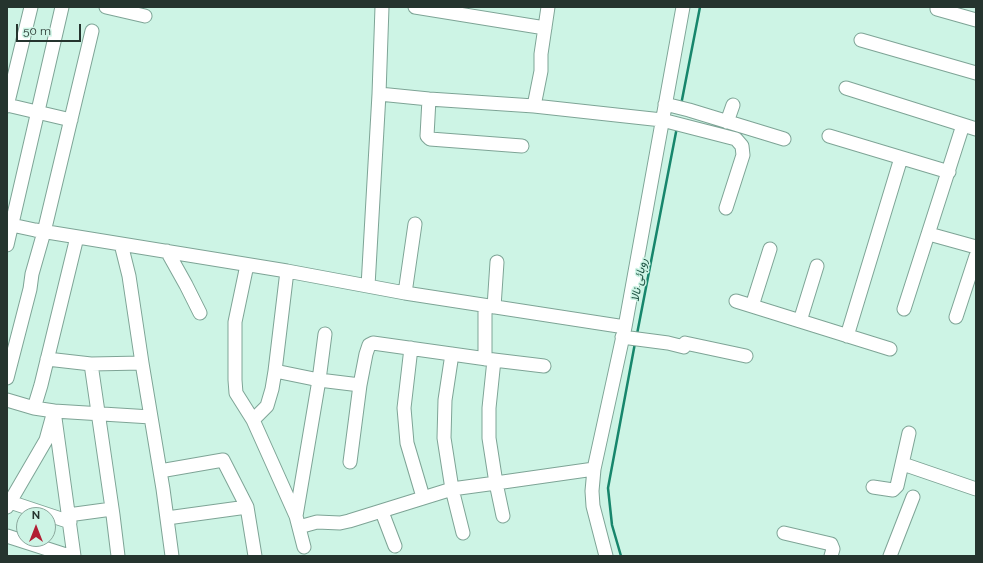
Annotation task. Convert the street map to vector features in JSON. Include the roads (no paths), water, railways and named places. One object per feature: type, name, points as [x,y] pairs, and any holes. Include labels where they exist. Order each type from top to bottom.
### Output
[{"type":"street","points":[[31,7],[7,105],[71,120]]},
{"type":"street","points":[[7,245],[10,224],[62,7]]},
{"type":"street","points":[[106,7],[137,12]]},
{"type":"street","points":[[368,286],[379,94],[382,7]]},
{"type":"street","points":[[415,7],[545,28]]},
{"type":"street","points":[[534,106],[541,71],[540,54],[548,7]]},
{"type":"street","points":[[606,556],[593,506],[592,491],[594,469],[673,123],[669,105],[683,7]]},
{"type":"street","points":[[937,9],[976,20]]},
{"type":"street","points":[[7,378],[44,232],[92,31]]},
{"type":"street","points":[[861,40],[976,73]]},
{"type":"street","points":[[846,88],[970,127],[949,172],[904,309]]},
{"type":"street","points":[[379,94],[534,106],[673,123],[736,139],[742,146],[743,155],[726,208]]},
{"type":"street","points":[[429,99],[427,136],[430,139],[522,146]]},
{"type":"street","points":[[669,105],[784,139]]},
{"type":"street","points":[[727,122],[733,105]]},
{"type":"street","points":[[829,136],[949,172]]},
{"type":"street","points":[[847,336],[901,158]]},
{"type":"street","points":[[10,224],[44,232],[287,271],[490,307],[625,334],[645,341],[668,343],[684,347],[685,342],[746,356]]},
{"type":"street","points":[[405,293],[415,224]]},
{"type":"street","points":[[929,234],[976,247]]},
{"type":"street","points":[[34,408],[77,237]]},
{"type":"street","points":[[121,244],[129,276],[172,556]]},
{"type":"street","points":[[752,306],[770,249]]},
{"type":"street","points":[[167,252],[200,313]]},
{"type":"street","points":[[956,317],[976,256]]},
{"type":"street","points":[[497,262],[490,307],[489,438],[502,516]]},
{"type":"street","points":[[247,265],[235,322],[236,393],[253,420],[297,522],[304,547]]},
{"type":"street","points":[[800,321],[817,266]]},
{"type":"street","points":[[253,420],[267,406],[272,389],[287,271]]},
{"type":"street","points":[[736,301],[890,349]]},
{"type":"street","points":[[297,522],[325,334]]},
{"type":"street","points":[[350,462],[360,385],[366,354],[373,342],[490,360],[544,366]]},
{"type":"street","points":[[411,348],[404,408],[407,443],[424,497]]},
{"type":"street","points":[[452,354],[445,400],[444,438],[452,489],[463,534]]},
{"type":"street","points":[[47,359],[91,364],[142,363]]},
{"type":"street","points":[[91,364],[118,556]]},
{"type":"street","points":[[275,371],[319,380],[360,385]]},
{"type":"street","points":[[7,400],[34,408],[54,411],[151,417]]},
{"type":"street","points":[[54,411],[46,440],[8,504],[69,518],[112,509]]},
{"type":"street","points":[[54,411],[74,556]]},
{"type":"street","points":[[872,487],[896,489],[909,433]]},
{"type":"street","points":[[160,471],[223,460],[247,506],[255,556]]},
{"type":"street","points":[[902,464],[976,489]]},
{"type":"street","points":[[297,522],[340,523],[382,512],[452,489],[594,469]]},
{"type":"street","points":[[892,556],[913,497]]},
{"type":"street","points":[[167,518],[247,506]]},
{"type":"street","points":[[382,512],[395,546]]},
{"type":"street","points":[[784,533],[831,544],[833,549],[831,556]]},
{"type":"street","points":[[7,536],[69,556]]},
{"type":"waterway","name":"روہائی نالا","points":[[681,105],[700,7]]},
{"type":"waterway","name":"روہائی نالا","points":[[637,334],[677,127]]},
{"type":"waterway","name":"روہائی نالا","points":[[621,556],[612,525],[608,488],[635,343]]}]
